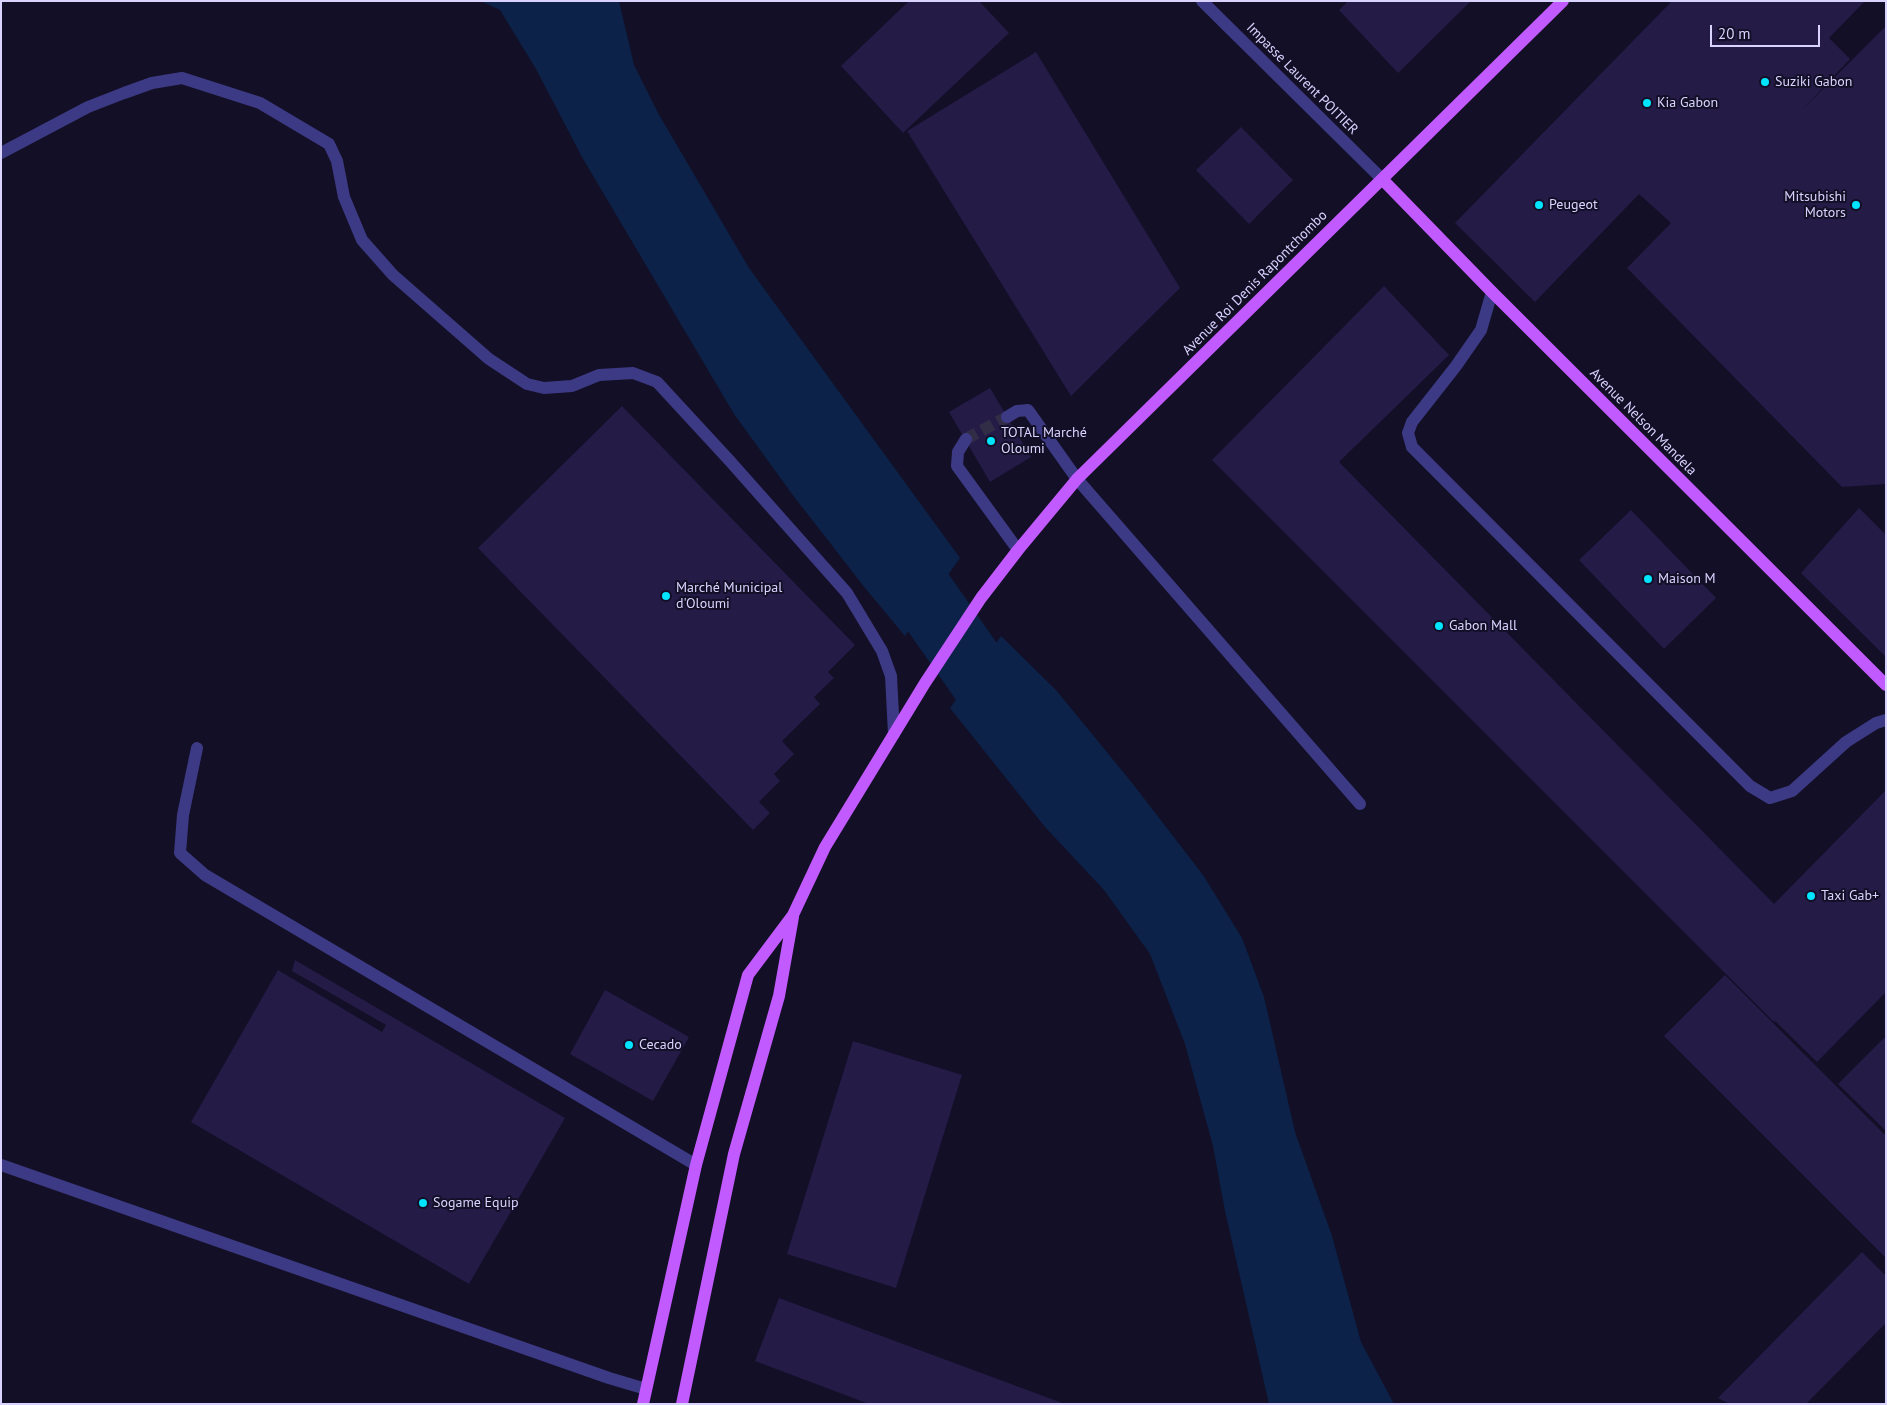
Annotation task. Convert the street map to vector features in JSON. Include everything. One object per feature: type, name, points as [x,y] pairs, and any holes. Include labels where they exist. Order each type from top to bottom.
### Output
[{"type":"main road","name":"Avenue Roi Denis Rapontchombo","points":[[793,915],[825,847],[925,683],[981,598],[1077,479],[1563,1]]},
{"type":"main road","name":"Avenue Nelson Mandela","points":[[1382,179],[1492,292],[1886,685]]},
{"type":"main road","points":[[643,1404],[696,1165],[748,975],[793,915]]},
{"type":"main road","points":[[682,1404],[734,1154],[779,996],[793,915]]},
{"type":"street","name":"Impasse Laurent POITIER","points":[[1202,1],[1382,179]]},
{"type":"street","points":[[1,153],[97,104],[152,83],[182,78],[260,103],[329,144],[337,161],[344,197],[362,240],[393,275],[489,359],[527,384],[544,388],[572,386],[599,375],[633,373],[657,382],[729,460],[846,594],[882,651],[891,676],[894,734]]},
{"type":"street","points":[[1492,292],[1481,330],[1456,366],[1412,422],[1408,433],[1412,447],[1750,786],[1770,798],[1792,791],[1846,742],[1876,723],[1886,720]]},
{"type":"street","points":[[1008,417],[1017,411],[1028,410],[1077,479],[1360,804]]},
{"type":"street","points":[[966,439],[958,452],[957,466],[1018,550]]},
{"type":"street","points":[[197,748],[183,815],[180,853],[205,875],[696,1165]]},
{"type":"street","points":[[1,1165],[609,1378],[646,1389]]},
{"type":"water","points":[[481,1],[619,1],[634,65],[658,113],[749,268],[960,558],[905,636],[792,494],[734,414],[582,157],[536,69],[500,10]]},
{"type":"water","points":[[1001,636],[1056,690],[1133,784],[1203,875],[1242,938],[1264,997],[1295,1132],[1332,1236],[1361,1342],[1394,1404],[1269,1404],[1225,1211],[1213,1146],[1185,1044],[1150,954],[1104,890],[1045,827],[950,708]]},
{"type":"building","points":[[909,1],[979,1],[1009,33],[903,133],[841,66]]},
{"type":"building","points":[[1348,1],[1471,1],[1398,73],[1339,10]]},
{"type":"building","points":[[1672,1],[1865,1],[1829,38],[1850,59],[1802,110],[1886,26],[1886,484],[1842,487],[1627,268],[1671,223],[1639,194],[1535,302],[1455,223]]},
{"type":"building","points":[[1036,52],[1180,288],[1071,396],[907,131]]},
{"type":"building","points":[[1241,127],[1293,180],[1249,224],[1196,170]]},
{"type":"building","name":"Gabon Mall","points":[[1384,286],[1449,355],[1339,462],[1774,904],[1886,790],[1886,992],[1817,1062],[1774,1022],[1212,460]]},
{"type":"building","points":[[990,388],[1031,457],[990,482],[949,412]]},
{"type":"building","name":"Marché Municipal d'Oloumi","points":[[622,406],[855,645],[828,672],[834,678],[814,697],[820,704],[782,741],[794,754],[774,774],[780,781],[759,802],[770,813],[753,830],[478,548]]},
{"type":"building","points":[[1859,508],[1886,535],[1886,657],[1801,573]]},
{"type":"building","name":"Maison M","points":[[1631,510],[1716,598],[1664,649],[1579,560]]},
{"type":"building","name":"Sogame Equip","points":[[295,960],[565,1118],[469,1284],[191,1122],[278,970],[382,1032],[386,1025],[292,971]]},
{"type":"building","points":[[1725,975],[1886,1136],[1886,1258],[1664,1036]]},
{"type":"building","name":"Cecado","points":[[605,990],[689,1037],[653,1101],[570,1054]]},
{"type":"building","points":[[1884,1038],[1886,1039],[1886,1131],[1838,1084]]},
{"type":"building","points":[[853,1041],[962,1075],[896,1288],[787,1254]]},
{"type":"building","points":[[1862,1252],[1886,1276],[1886,1323],[1806,1404],[1730,1404],[1718,1398]]},
{"type":"building","points":[[779,1298],[1065,1404],[869,1404],[755,1361]]},
{"type":"waterway","points":[[876,528],[981,678],[1032,743]]},
{"type":"tunnel","points":[[966,439],[1007,417]]},
{"type":"place","name":"Suziki Gabon","points":[[1765,82]]},
{"type":"place","name":"Kia Gabon","points":[[1647,103]]},
{"type":"place","name":"Peugeot","points":[[1539,205]]},
{"type":"place","name":"Mitsubishi Motors","points":[[1856,205]]},
{"type":"place","name":"TOTAL Marché Oloumi","points":[[991,441]]},
{"type":"place","name":"Maison M","points":[[1648,579]]},
{"type":"place","name":"Marché Municipal d'Oloumi","points":[[666,596]]},
{"type":"place","name":"Gabon Mall","points":[[1439,626]]},
{"type":"place","name":"Taxi Gab+","points":[[1811,896]]},
{"type":"place","name":"Cecado","points":[[629,1045]]},
{"type":"place","name":"Sogame Equip","points":[[423,1203]]}]
